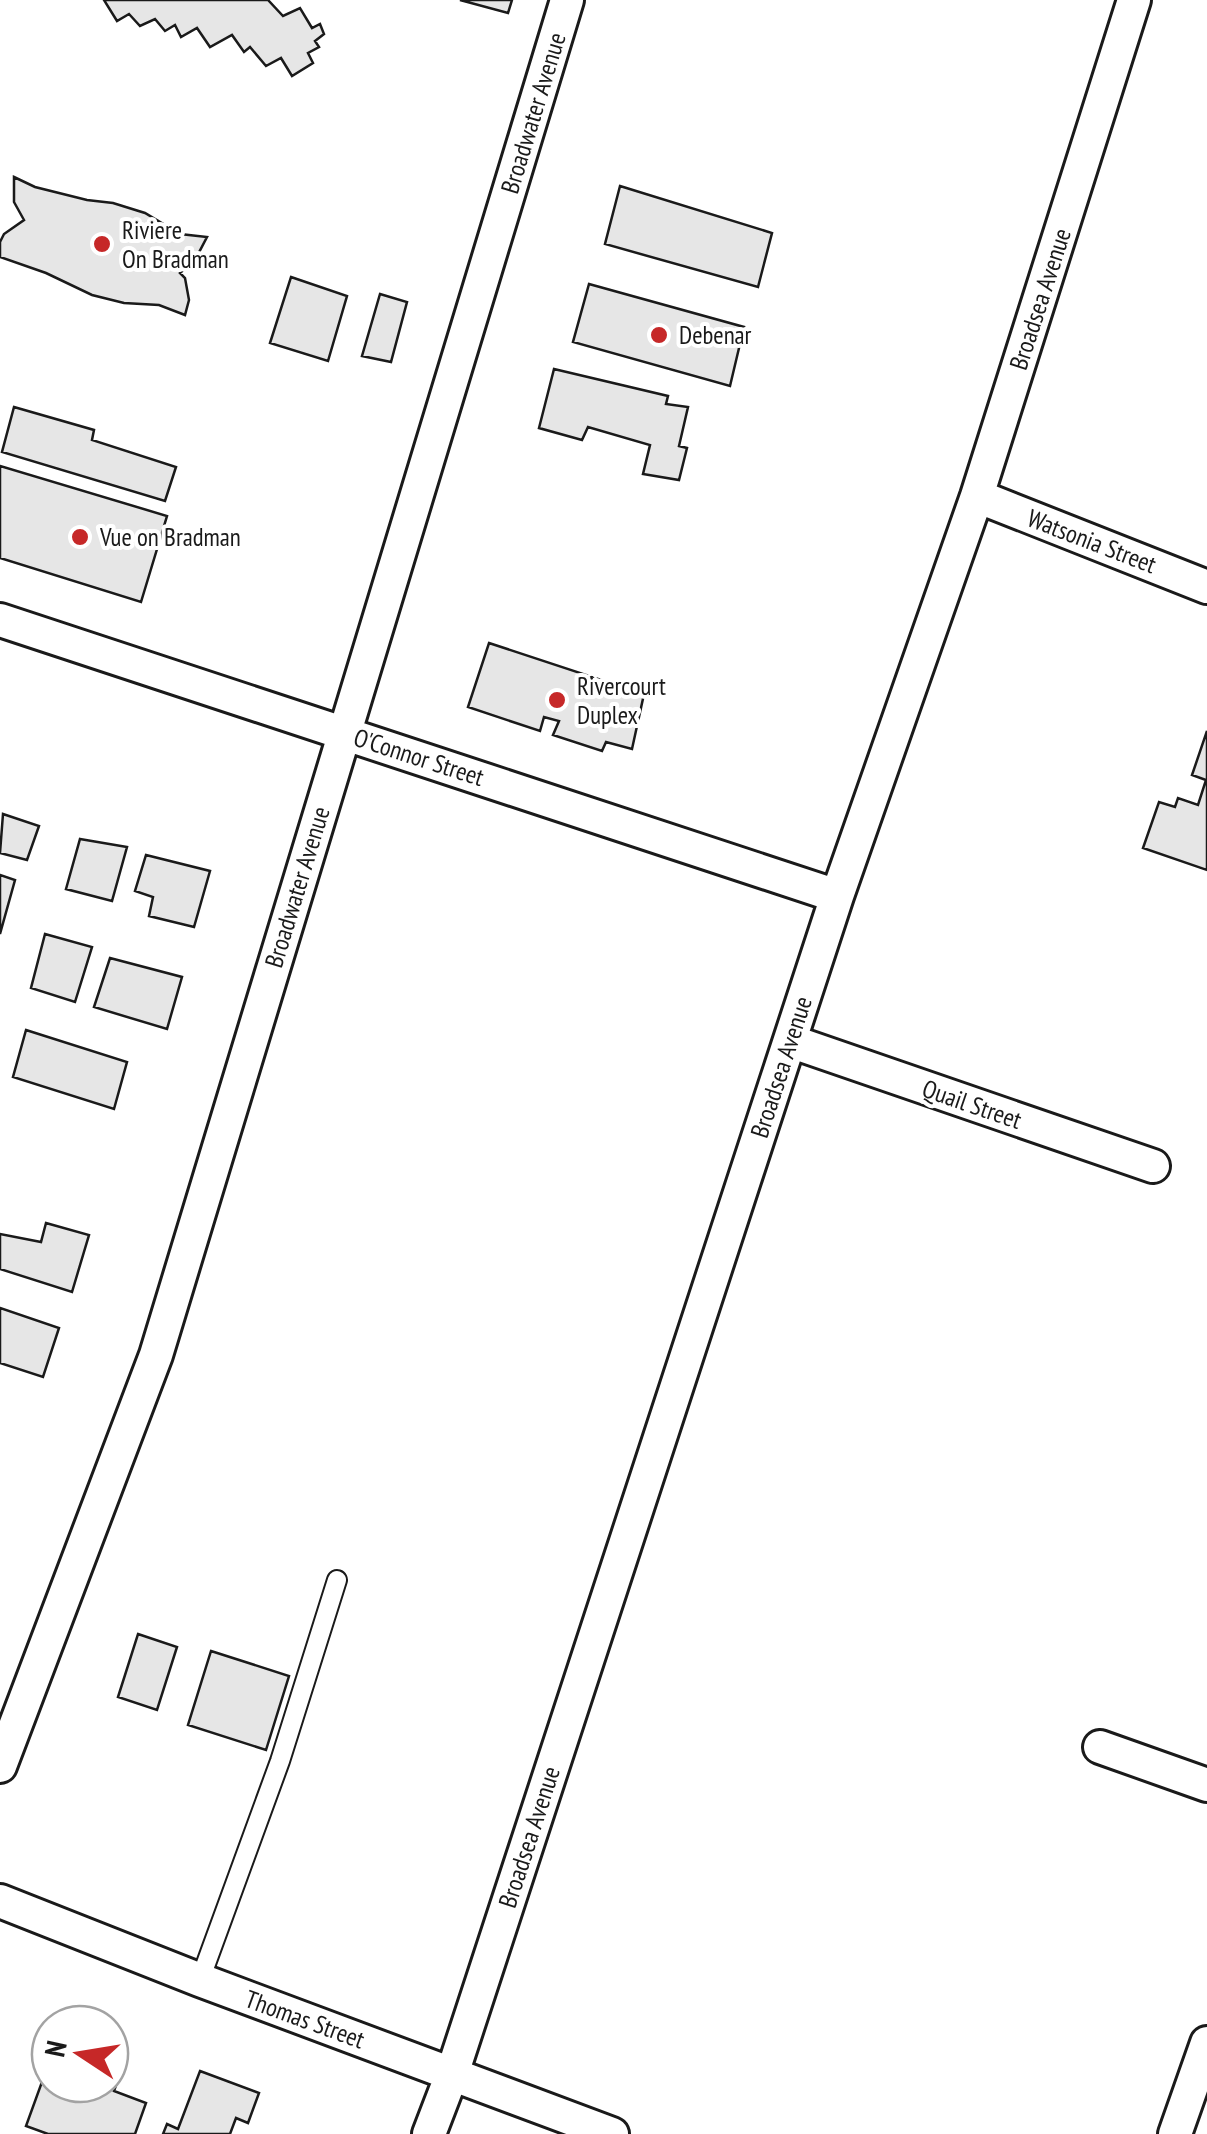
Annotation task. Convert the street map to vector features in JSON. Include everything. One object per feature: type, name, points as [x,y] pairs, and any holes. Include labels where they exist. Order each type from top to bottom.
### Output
[{"type":"street","name":"Broadwater Avenue","points":[[0,1766],[156,1355],[567,0]]},
{"type":"street","name":"Broadsea Avenue","points":[[429,2134],[452,2074],[837,896],[977,496],[1134,0]]},
{"type":"street","name":"Watsonia Street","points":[[977,496],[1207,586]]},
{"type":"street","name":"O'Connor Street","points":[[0,620],[837,896]]},
{"type":"street","name":"Quail Street","points":[[790,1041],[1153,1166]]},
{"type":"street","points":[[1100,1747],[1207,1786]]},
{"type":"street","name":"Thomas Street","points":[[0,1901],[612,2134]]},
{"type":"street","points":[[1175,2134],[1207,2043]]},
{"type":"lane","points":[[200,1980],[280,1761],[337,1580]]},
{"type":"building","points":[[104,0],[268,0],[283,16],[300,8],[312,28],[320,24],[324,34],[315,41],[319,47],[308,53],[313,63],[292,76],[281,58],[266,66],[250,47],[244,52],[232,35],[210,47],[197,28],[181,37],[175,25],[165,31],[155,19],[140,26],[129,14],[117,21]]},
{"type":"building","points":[[460,0],[512,0],[508,13]]},
{"type":"building","name":"Riviere On Bradman","points":[[14,177],[35,187],[145,213],[180,234],[207,237],[195,260],[180,273],[185,278],[189,300],[185,315],[159,305],[124,303],[92,295],[0,257],[4,234],[24,220],[14,202]]},
{"type":"building","name":"Debenar","points":[[620,186],[772,233],[758,287],[605,244]]},
{"type":"building","points":[[291,277],[347,296],[328,361],[270,343]]},
{"type":"building","name":"Debenar","points":[[589,284],[744,327],[730,386],[573,342]]},
{"type":"building","points":[[380,294],[407,302],[391,362],[362,356]]},
{"type":"building","points":[[554,369],[668,396],[666,404],[688,407],[679,446],[687,448],[679,480],[643,474],[650,445],[588,427],[582,440],[539,428]]},
{"type":"building","points":[[14,407],[94,430],[92,440],[176,467],[165,501],[2,452]]},
{"type":"building","name":"Vue on Bradman","points":[[0,466],[167,516],[141,602],[0,558]]},
{"type":"building","name":"Rivercourt Duplex","points":[[489,643],[644,694],[632,749],[606,742],[602,751],[553,735],[559,721],[544,717],[540,731],[468,707]]},
{"type":"building","points":[[1207,731],[1207,870],[1143,848],[1159,802],[1175,807],[1178,798],[1198,805],[1206,780],[1192,775]]},
{"type":"building","points":[[3,814],[39,826],[27,860],[0,853]]},
{"type":"building","points":[[80,839],[127,847],[112,901],[66,889]]},
{"type":"building","points":[[146,855],[210,871],[194,927],[149,916],[153,897],[135,891]]},
{"type":"building","points":[[0,875],[15,880],[0,934]]},
{"type":"building","points":[[45,934],[92,947],[75,1002],[31,988]]},
{"type":"building","points":[[110,958],[182,977],[167,1029],[94,1007]]},
{"type":"building","points":[[26,1030],[127,1062],[114,1109],[13,1077]]},
{"type":"building","points":[[46,1223],[89,1235],[72,1292],[0,1269],[0,1234],[41,1242]]},
{"type":"building","points":[[0,1308],[59,1328],[43,1377],[0,1363]]},
{"type":"building","points":[[138,1634],[177,1647],[157,1710],[118,1697]]},
{"type":"building","points":[[211,1651],[289,1676],[266,1750],[188,1725]]},
{"type":"building","points":[[200,2071],[259,2093],[248,2123],[236,2118],[230,2134],[163,2134],[167,2124],[178,2129]]},
{"type":"building","points":[[130,2097],[146,2103],[135,2134],[48,2134],[26,2126],[34,2104],[130,2104]]},
{"type":"place","name":"Riviere On Bradman","points":[[102,244]]},
{"type":"place","name":"Debenar","points":[[659,335]]},
{"type":"place","name":"Vue on Bradman","points":[[80,537]]},
{"type":"place","name":"Rivercourt Duplex","points":[[557,700]]}]
